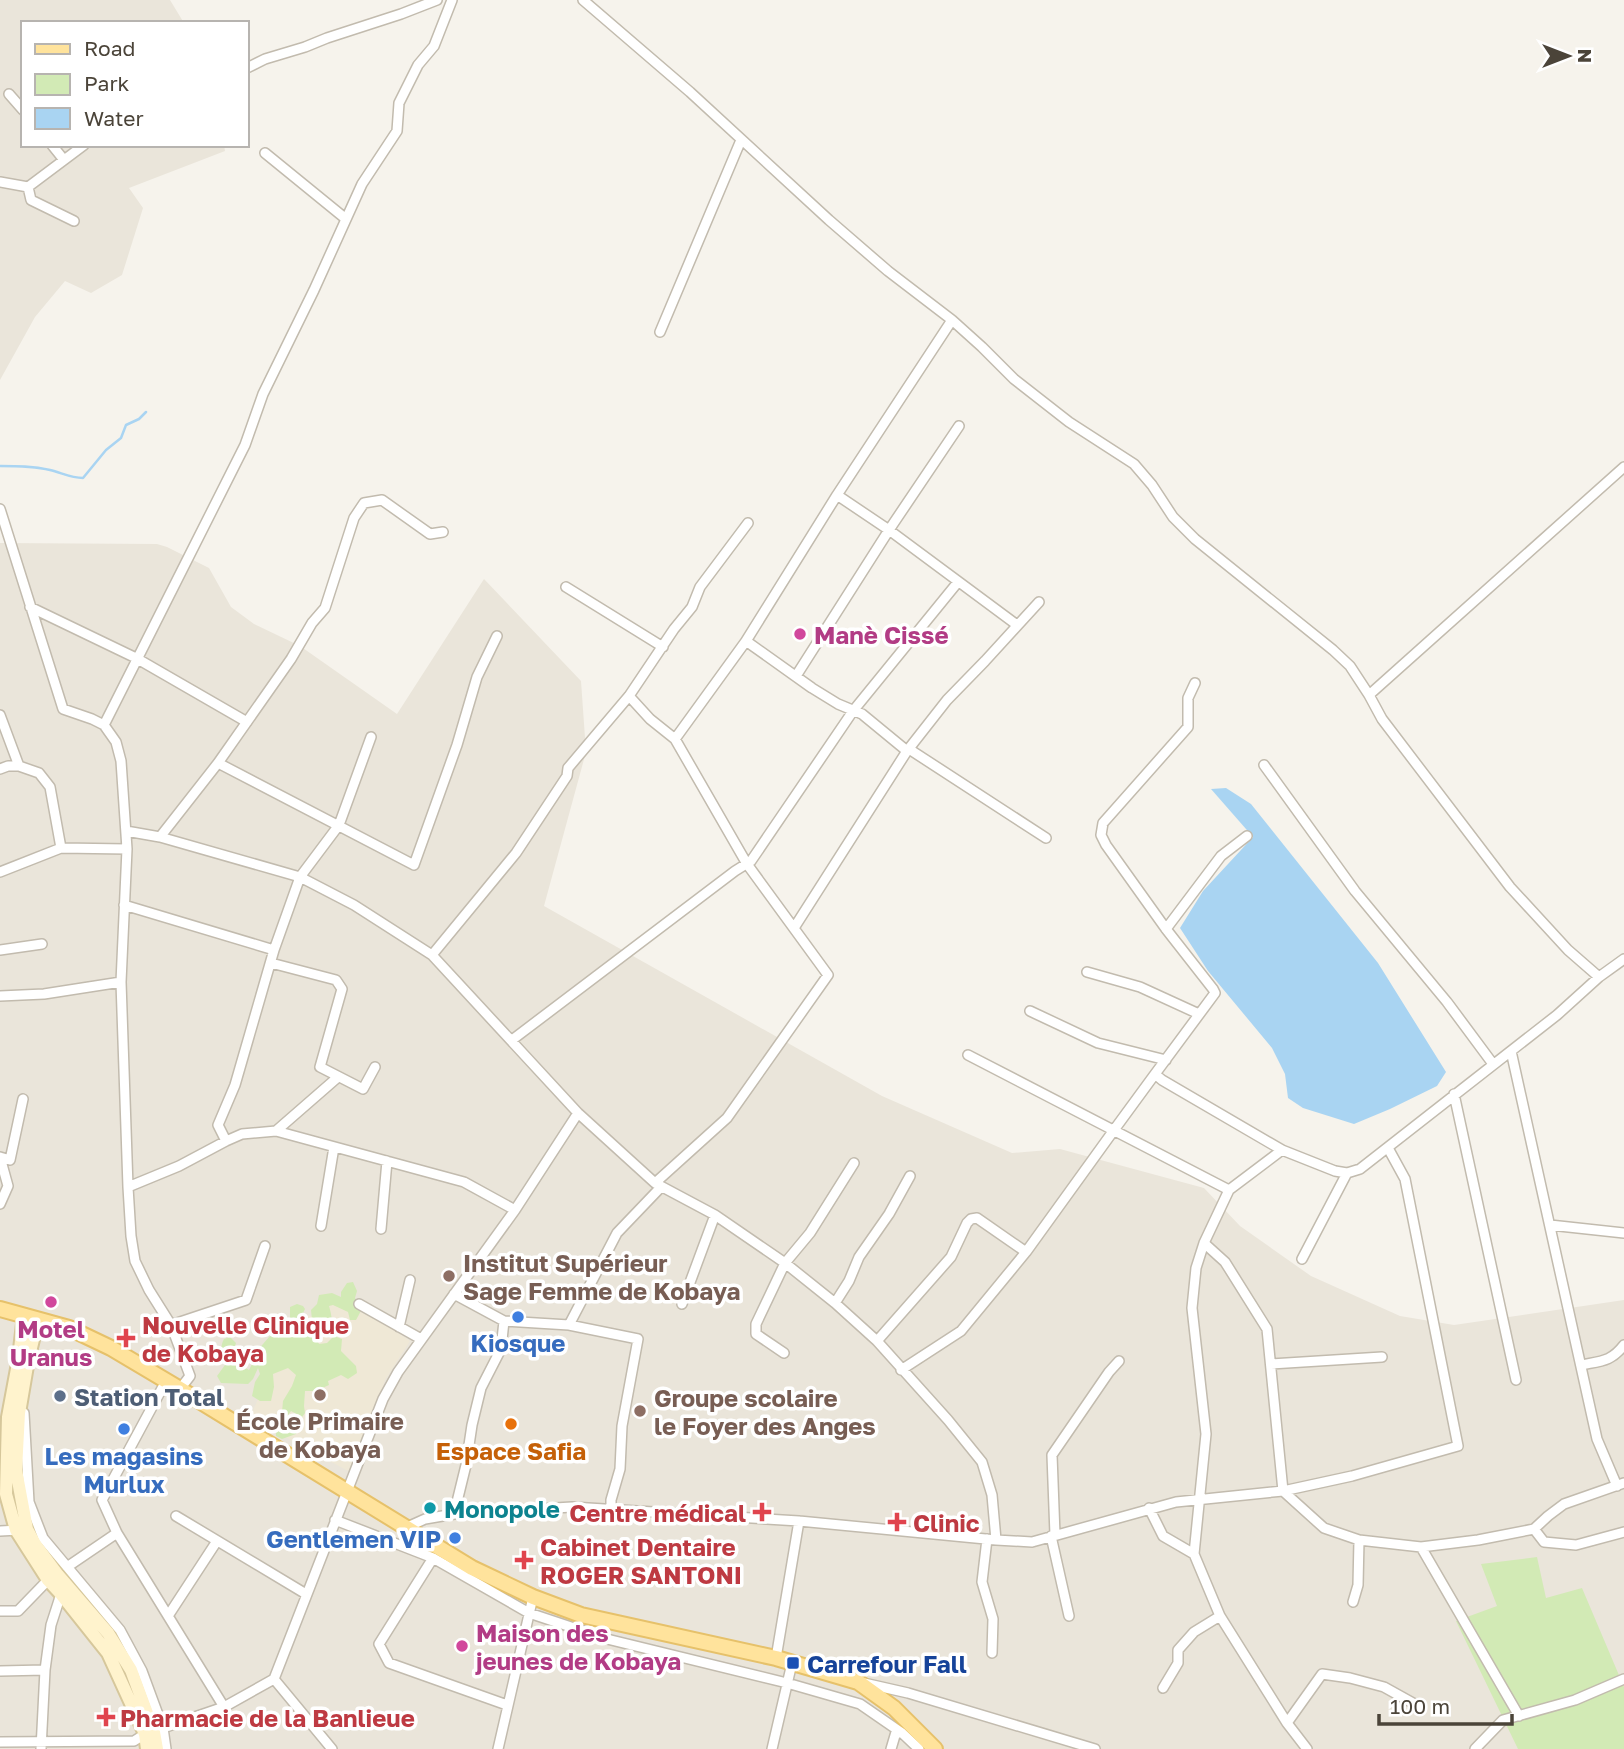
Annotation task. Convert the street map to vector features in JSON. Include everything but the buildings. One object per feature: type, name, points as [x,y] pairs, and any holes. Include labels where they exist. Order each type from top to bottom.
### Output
[{"type":"main road","points":[[0,1309],[69,1328],[111,1348],[472,1568],[533,1597],[581,1615],[776,1658],[858,1682],[894,1708],[915,1737],[935,1749]]},
{"type":"main road","points":[[31,1317],[28,1360],[19,1413],[16,1470],[22,1529],[114,1642],[131,1670],[154,1732],[157,1749]]},
{"type":"main road","points":[[31,1317],[19,1358],[8,1417],[6,1494],[48,1580],[108,1653],[154,1732]]},
{"type":"main road","points":[[147,1749],[154,1732]]},
{"type":"street","points":[[248,68],[265,59],[437,0]]},
{"type":"street","points":[[104,725],[245,445],[263,394],[362,184],[397,131],[399,103],[418,65],[434,46],[452,0]]},
{"type":"street","points":[[583,0],[888,271],[951,320],[1040,401],[1134,464],[1173,517],[1188,532],[1350,666],[1390,729],[1510,887],[1568,950],[1599,977]]},
{"type":"street","points":[[9,93],[21,108]]},
{"type":"street","points":[[660,332],[741,140]]},
{"type":"street","points":[[54,147],[64,160]]},
{"type":"street","points":[[0,182],[28,187],[81,147]]},
{"type":"street","points":[[265,153],[346,219]]},
{"type":"street","points":[[28,187],[32,200],[74,221]]},
{"type":"street","points":[[675,739],[746,641],[951,320]]},
{"type":"street","points":[[796,676],[959,426]]},
{"type":"street","points":[[1369,695],[1624,467]]},
{"type":"street","points":[[837,495],[1017,625]]},
{"type":"street","points":[[160,838],[218,763],[325,608],[354,519],[364,503],[382,500],[430,534],[443,532]]},
{"type":"street","points":[[0,509],[62,709],[104,725],[116,742],[121,761],[127,849],[121,982],[128,1187],[135,1261],[171,1325],[190,1376],[180,1389]]},
{"type":"street","points":[[432,955],[516,853],[567,776],[568,768],[629,696],[692,607],[700,586],[748,523]]},
{"type":"street","points":[[512,1040],[751,861],[853,711],[958,582]]},
{"type":"street","points":[[566,586],[663,647]]},
{"type":"street","points":[[794,928],[908,750],[947,700],[1039,602]]},
{"type":"street","points":[[30,607],[136,658],[247,722]]},
{"type":"street","points":[[218,763],[414,865],[457,745],[477,677],[497,636]]},
{"type":"street","points":[[746,641],[838,704],[862,714],[908,750],[1046,838]]},
{"type":"street","points":[[901,1370],[961,1331],[1026,1252],[1215,993],[1105,845],[1101,835],[1103,823],[1188,727],[1188,698],[1195,683]]},
{"type":"street","points":[[569,1325],[617,1233],[658,1185],[727,1118],[828,975],[747,864],[675,739],[650,719],[629,696]]},
{"type":"street","points":[[0,715],[19,766]]},
{"type":"street","points":[[226,1140],[218,1125],[235,1085],[274,950],[300,877],[339,825],[371,737]]},
{"type":"street","points":[[1264,765],[1355,891],[1447,1002],[1493,1064]]},
{"type":"street","points":[[0,769],[19,766],[39,773],[50,788],[61,848]]},
{"type":"street","points":[[126,831],[300,877],[354,905],[432,955],[578,1113],[658,1185],[715,1216],[785,1263],[877,1341],[982,1462],[992,1495],[991,1540],[982,1582],[993,1619],[992,1653]]},
{"type":"street","points":[[1166,929],[1221,856],[1247,836]]},
{"type":"street","points":[[0,872],[61,848],[127,849]]},
{"type":"street","points":[[124,905],[274,950]]},
{"type":"street","points":[[0,950],[41,944]]},
{"type":"street","points":[[1155,1074],[1282,1150],[1335,1171],[1347,1173],[1360,1169],[1388,1148],[1624,959]]},
{"type":"street","points":[[271,963],[335,980],[342,989],[320,1067],[363,1089],[375,1067]]},
{"type":"street","points":[[1087,972],[1140,987],[1199,1014]]},
{"type":"street","points":[[0,996],[44,994],[121,982]]},
{"type":"street","points":[[1030,1012],[1098,1043],[1166,1060]]},
{"type":"street","points":[[1204,1243],[1225,1262],[1266,1329],[1283,1491],[1324,1528],[1360,1540],[1421,1547],[1478,1540],[1534,1529],[1564,1504],[1621,1485],[1597,1439],[1511,1051]]},
{"type":"street","points":[[968,1055],[1228,1190]]},
{"type":"street","points":[[276,1131],[338,1077]]},
{"type":"street","points":[[1454,1094],[1516,1380]]},
{"type":"street","points":[[0,1157],[10,1160],[23,1098]]},
{"type":"street","points":[[0,1742],[41,1745],[134,1741],[224,1707],[274,1679],[383,1399],[398,1372],[515,1210],[578,1113]]},
{"type":"street","points":[[128,1187],[179,1166],[226,1140],[242,1134],[276,1131],[464,1182],[515,1210]]},
{"type":"street","points":[[321,1226],[334,1147]]},
{"type":"street","points":[[405,1528],[425,1519],[454,1514],[572,1507],[799,1521],[1032,1542],[1149,1508],[1176,1502],[1283,1491],[1352,1476],[1458,1446],[1405,1179],[1388,1148]]},
{"type":"street","points":[[1282,1150],[1228,1190],[1196,1268],[1192,1308],[1206,1434],[1194,1554],[1220,1616],[1287,1723],[1307,1749]]},
{"type":"street","points":[[0,1157],[8,1186],[0,1204]]},
{"type":"street","points":[[381,1229],[387,1161]]},
{"type":"street","points":[[784,1353],[756,1334],[756,1324],[785,1263],[810,1233],[854,1163]]},
{"type":"street","points":[[1302,1259],[1347,1173]]},
{"type":"street","points":[[835,1303],[849,1281],[859,1257],[910,1176]]},
{"type":"street","points":[[682,1304],[715,1216]]},
{"type":"street","points":[[877,1341],[951,1257],[971,1219],[977,1218],[1026,1252]]},
{"type":"street","points":[[1550,1225],[1624,1233]]},
{"type":"street","points":[[171,1325],[246,1300],[265,1246]]},
{"type":"street","points":[[399,1327],[411,1280]]},
{"type":"street","points":[[454,1294],[504,1321],[569,1325],[638,1339],[622,1426],[620,1469],[611,1509]]},
{"type":"street","points":[[359,1304],[421,1339]]},
{"type":"street","points":[[454,1514],[481,1388],[500,1349],[504,1321]]},
{"type":"street","points":[[1581,1365],[1607,1360],[1617,1354],[1624,1345]]},
{"type":"street","points":[[1271,1364],[1381,1357]]},
{"type":"street","points":[[28,1360],[24,1409],[29,1502],[43,1538],[120,1630],[142,1671],[154,1732],[166,1749]]},
{"type":"street","points":[[1069,1616],[1053,1536],[1052,1455],[1119,1361]]},
{"type":"street","points":[[166,1381],[102,1500],[117,1533],[224,1707]]},
{"type":"street","points":[[1149,1508],[1163,1536],[1194,1554]]},
{"type":"street","points":[[176,1516],[306,1594]]},
{"type":"street","points":[[335,1520],[433,1558],[529,1613],[607,1639],[787,1683],[860,1704],[902,1733]]},
{"type":"street","points":[[776,1658],[799,1521]]},
{"type":"street","points":[[0,1531],[22,1529]]},
{"type":"street","points":[[1534,1529],[1544,1542],[1576,1545],[1624,1531]]},
{"type":"street","points":[[67,1567],[117,1533]]},
{"type":"street","points":[[1353,1602],[1358,1585],[1360,1540]]},
{"type":"street","points":[[168,1616],[217,1541]]},
{"type":"street","points":[[1421,1547],[1519,1716]]},
{"type":"street","points":[[433,1558],[379,1644],[389,1663],[507,1705]]},
{"type":"street","points":[[0,1611],[19,1611],[48,1580]]},
{"type":"street","points":[[41,1745],[45,1670],[51,1625],[61,1594]]},
{"type":"street","points":[[498,1749],[533,1597]]},
{"type":"street","points":[[1163,1688],[1178,1663],[1178,1650],[1194,1632],[1220,1616]]},
{"type":"street","points":[[772,1749],[792,1662]]},
{"type":"street","points":[[0,1671],[45,1670]]},
{"type":"street","points":[[1287,1723],[1322,1674],[1384,1687],[1420,1707]]},
{"type":"street","points":[[274,1679],[332,1749]]},
{"type":"street","points":[[1475,1749],[1503,1720],[1575,1699],[1624,1679]]},
{"type":"street","points":[[858,1682],[908,1693],[1095,1749]]},
{"type":"street","points":[[891,1749],[896,1732],[915,1737],[919,1749]]},
{"type":"shaded area","points":[[0,0],[170,0],[183,21],[21,21],[21,147],[224,147],[225,151],[129,188],[143,208],[122,275],[91,293],[65,281],[35,317],[0,380]]},
{"type":"shaded area","points":[[0,543],[157,544],[167,547],[209,568],[231,607],[254,624],[300,646],[397,714],[484,579],[581,681],[586,752],[544,906],[882,1096],[1012,1153],[1060,1149],[1204,1188],[1240,1226],[1311,1276],[1400,1316],[1454,1325],[1624,1300],[1624,1749],[0,1749]]},
{"type":"shaded area","name":"École Primaire de Kobaya","points":[[323,1294],[381,1322],[410,1341],[385,1380],[371,1423],[350,1472],[250,1418],[285,1334],[306,1315],[316,1317]]},
{"type":"green space","points":[[353,1282],[357,1291],[355,1298],[362,1309],[356,1320],[350,1320],[348,1312],[333,1305],[329,1306],[331,1325],[317,1340],[319,1344],[327,1343],[334,1336],[342,1339],[341,1351],[356,1366],[357,1373],[348,1379],[341,1375],[316,1391],[305,1391],[305,1413],[302,1417],[291,1411],[288,1415],[300,1424],[296,1434],[282,1439],[276,1436],[276,1420],[282,1412],[283,1401],[296,1375],[288,1368],[273,1374],[271,1401],[260,1401],[252,1396],[260,1374],[258,1368],[248,1384],[221,1383],[217,1376],[225,1365],[222,1342],[230,1337],[236,1343],[231,1359],[249,1370],[251,1358],[269,1337],[280,1329],[294,1334],[298,1327],[290,1319],[290,1307],[297,1304],[303,1306],[305,1309],[302,1315],[307,1321],[312,1320],[311,1310],[317,1304],[319,1295],[332,1293],[341,1297],[347,1283]]},
{"type":"green space","points":[[1537,1557],[1546,1598],[1582,1588],[1624,1687],[1624,1749],[1518,1749],[1456,1621],[1497,1606],[1481,1564]]},
{"type":"water","points":[[1226,788],[1251,804],[1378,963],[1446,1072],[1437,1086],[1354,1124],[1303,1108],[1288,1098],[1285,1074],[1272,1048],[1208,971],[1180,928],[1203,891],[1253,837],[1211,789]]},
{"type":"waterway","points":[[0,466],[37,468],[83,478],[106,450],[121,438],[126,425],[146,412]]},
{"type":"place","name":"Manè Cissé","points":[[800,634]]},
{"type":"place","name":"Institut Supérieur Sage Femme de Kobaya","points":[[449,1276]]},
{"type":"place","name":"Motel Uranus","points":[[51,1302]]},
{"type":"place","name":"Kiosque","points":[[518,1317]]},
{"type":"place","name":"Nouvelle Clinique de Kobaya","points":[[126,1338]]},
{"type":"place","name":"École Primaire de Kobaya","points":[[320,1395]]},
{"type":"place","name":"Station Total","points":[[60,1396]]},
{"type":"place","name":"Groupe scolaire le Foyer des Anges","points":[[640,1411]]},
{"type":"place","name":"Espace Safia","points":[[511,1424]]},
{"type":"place","name":"Les magasins Murlux","points":[[124,1429]]},
{"type":"place","name":"Monopole","points":[[430,1508]]},
{"type":"place","name":"Centre médical","points":[[762,1512]]},
{"type":"place","name":"Clinic","points":[[897,1522]]},
{"type":"place","name":"Gentlemen VIP","points":[[455,1538]]},
{"type":"place","name":"Cabinet Dentaire ROGER SANTONI","points":[[524,1560]]},
{"type":"place","name":"Maison des jeunes de Kobaya","points":[[462,1646]]},
{"type":"place","name":"Carrefour Fall","points":[[793,1663]]},
{"type":"place","name":"Pharmacie de la Banlieue","points":[[106,1717]]}]
